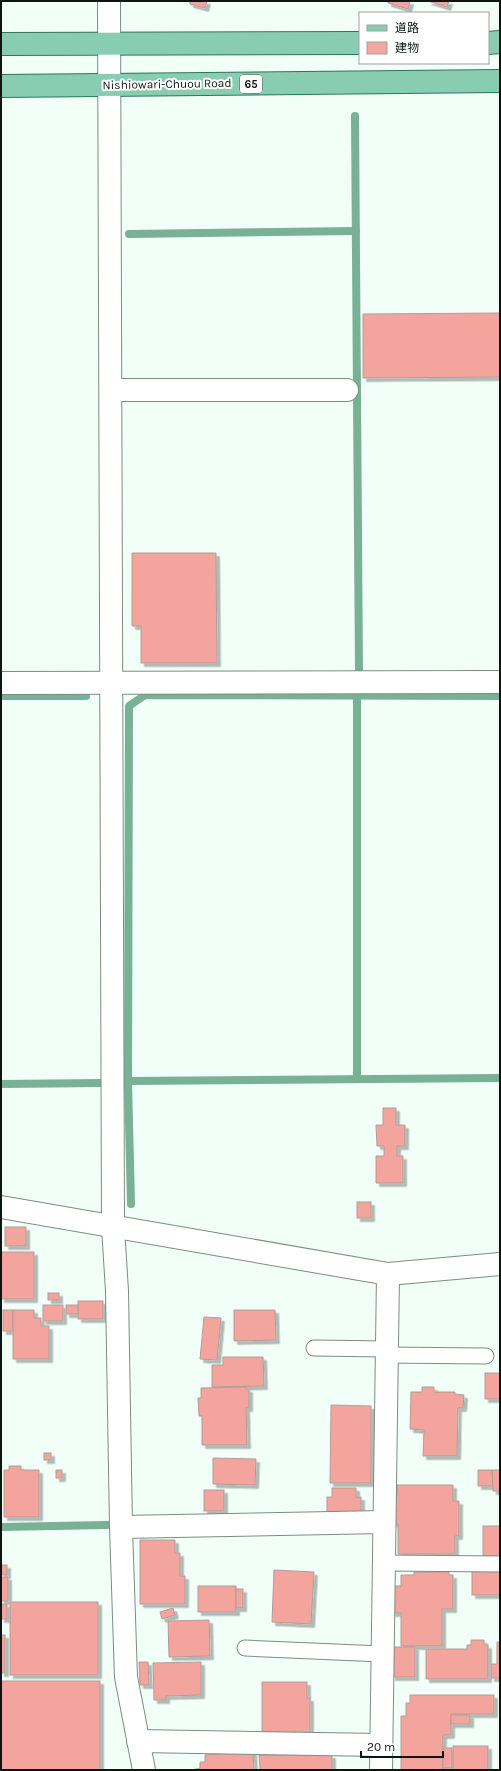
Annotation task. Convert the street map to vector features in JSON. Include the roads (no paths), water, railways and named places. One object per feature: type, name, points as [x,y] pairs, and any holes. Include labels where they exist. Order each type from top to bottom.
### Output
[{"type":"main road","points":[[489,42],[500,42]]},
{"type":"main road","points":[[1,44],[359,43]]},
{"type":"main road","name":"Nishiowari-Chuou Road","points":[[1,86],[500,81]]},
{"type":"street","points":[[109,1],[113,1227],[117,1291],[121,1527],[126,1676],[144,1770]]},
{"type":"street","points":[[111,390],[347,390]]},
{"type":"street","points":[[1,683],[500,682]]},
{"type":"street","points":[[1,1207],[388,1274],[500,1264]]},
{"type":"street","points":[[381,1770],[388,1274]]},
{"type":"street","points":[[121,1527],[384,1522]]},
{"type":"street","points":[[138,1741],[381,1745]]},
{"type":"lane","points":[[314,1348],[486,1356]]},
{"type":"lane","points":[[384,1563],[500,1564]]},
{"type":"lane","points":[[245,1648],[382,1654]]},
{"type":"waterway","points":[[355,116],[359,673]]},
{"type":"waterway","points":[[129,234],[356,231]]},
{"type":"waterway","points":[[131,1204],[128,1081],[129,706],[145,695],[500,696]]},
{"type":"waterway","points":[[1,696],[86,696]]},
{"type":"waterway","points":[[357,696],[357,1079]]},
{"type":"waterway","points":[[128,1081],[500,1078]]},
{"type":"waterway","points":[[1,1084],[102,1083]]},
{"type":"waterway","points":[[1,1527],[107,1525]]}]
